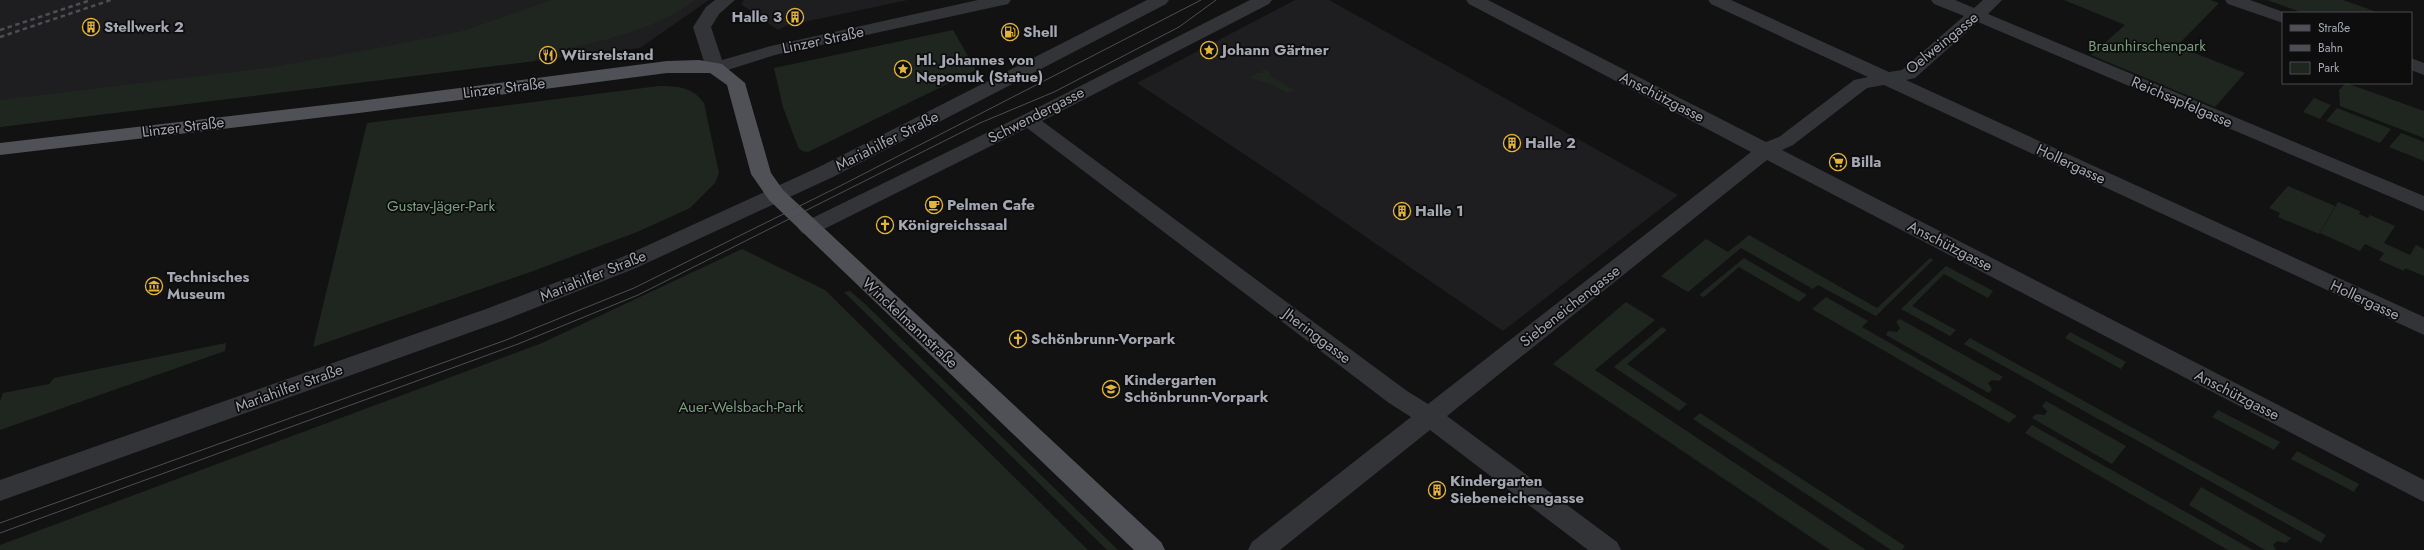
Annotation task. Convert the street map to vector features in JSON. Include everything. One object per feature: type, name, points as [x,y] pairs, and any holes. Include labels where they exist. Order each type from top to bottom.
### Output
[{"type":"main road","name":"Linzer Straße","points":[[0,149],[359,107],[668,67],[699,66],[715,68]]},
{"type":"main road","name":"Winckelmannstraße","points":[[715,68],[736,83],[761,174],[776,195],[809,228],[1152,550]]},
{"type":"street","points":[[715,68],[702,27],[707,17],[726,0]]},
{"type":"street","name":"Linzer Straße","points":[[715,68],[771,51],[1002,0]]},
{"type":"street","name":"Mariahilfer Straße","points":[[0,491],[494,315],[628,263],[826,172],[1160,0]]},
{"type":"street","name":"Schwendergasse","points":[[809,228],[1028,120],[1263,0]]},
{"type":"street","name":"Anschützgasse","points":[[1475,0],[2424,492]]},
{"type":"street","name":"Hollergasse","points":[[1717,0],[2424,327]]},
{"type":"street","name":"Reichsapfelgasse","points":[[1940,0],[2424,204]]},
{"type":"street","name":"Oelweingasse","points":[[1887,78],[1908,74],[1993,0]]},
{"type":"street","points":[[2234,0],[2282,18]]},
{"type":"street","points":[[2412,64],[2424,68]]},
{"type":"street","name":"Siebeneichengasse","points":[[1261,550],[1766,150],[1786,141],[1861,84],[1887,78]]},
{"type":"street","name":"Jheringgasse","points":[[1028,120],[1398,397],[1454,433],[1608,550]]},
{"type":"shaded area","points":[[0,0],[709,0],[640,48],[0,127]]},
{"type":"shaded area","name":"Halle 3","points":[[744,0],[908,0],[799,23],[796,21],[778,30],[741,4]]},
{"type":"shaded area","points":[[1295,0],[1329,0],[1678,195],[1503,331],[1280,178],[1137,83]]},
{"type":"green space","points":[[552,0],[695,0],[679,11],[641,28],[598,42],[537,53],[535,61],[0,127],[0,100],[266,68],[363,51],[463,31]]},
{"type":"green space","name":"Braunhirschenpark","points":[[2064,0],[2210,0],[2219,3],[2177,46],[2245,73],[2215,107],[2091,55],[2125,25]]},
{"type":"green space","points":[[2267,0],[2343,0],[2377,12],[2300,12]]},
{"type":"green space","points":[[953,30],[976,70],[808,152],[802,151],[798,147],[783,107],[774,68]]},
{"type":"green space","points":[[1265,70],[1271,73],[1269,75],[1294,90],[1287,93],[1273,85],[1250,78],[1258,73],[1264,73],[1262,71]]},
{"type":"green space","points":[[2345,84],[2349,84],[2424,111],[2424,138],[2340,106],[2339,90]]},
{"type":"green space","name":"Gustav-Jäger-Park","points":[[659,86],[684,88],[695,94],[704,103],[719,173],[715,183],[690,208],[637,232],[536,270],[313,347],[367,123]]},
{"type":"green space","points":[[2314,98],[2331,105],[2320,119],[2303,112]]},
{"type":"green space","points":[[2337,108],[2391,129],[2380,143],[2326,121]]},
{"type":"green space","points":[[2401,133],[2424,142],[2424,161],[2389,147]]},
{"type":"green space","points":[[2288,186],[2335,206],[2319,234],[2278,217],[2280,213],[2269,208]]},
{"type":"green space","points":[[2338,202],[2360,211],[2359,214],[2368,218],[2370,215],[2395,226],[2384,243],[2410,255],[2409,257],[2416,245],[2424,249],[2424,276],[2405,268],[2404,271],[2379,260],[2384,253],[2365,244],[2360,251],[2320,233]]},
{"type":"green space","points":[[1749,235],[1877,308],[1930,258],[1933,260],[1876,316],[1818,285],[1813,289],[1741,248],[1688,292],[1661,276],[1706,239],[1728,252]]},
{"type":"green space","name":"Auer-Welsbach-Park","points":[[742,249],[825,290],[1088,550],[0,550],[0,545],[542,343]]},
{"type":"green space","points":[[1744,258],[1807,295],[1799,302],[1739,267],[1704,297],[1699,295]]},
{"type":"green space","points":[[1946,266],[1993,291],[1988,298],[1944,274],[1912,306],[1956,330],[1950,336],[1901,309]]},
{"type":"green space","points":[[850,291],[1118,550],[1107,550],[844,292]]},
{"type":"green space","points":[[1826,297],[1868,321],[1862,327],[2017,416],[2009,423],[1812,309]]},
{"type":"green space","points":[[1626,302],[1655,320],[1595,370],[1866,550],[1830,550],[1553,364]]},
{"type":"green space","points":[[1900,319],[2003,377],[1999,381],[1992,380],[1988,383],[1992,389],[1989,393],[1886,335],[1888,331],[1897,332],[1900,328],[1896,322]]},
{"type":"green space","points":[[1662,327],[1667,330],[1627,364],[1687,404],[1679,411],[1614,367]]},
{"type":"green space","points":[[2070,332],[2126,362],[2121,369],[2065,338]]},
{"type":"green space","points":[[1970,338],[2326,535],[2321,543],[1964,344]]},
{"type":"green space","points":[[226,343],[225,351],[0,430],[0,401],[3,393],[49,384],[54,378]]},
{"type":"green space","points":[[2046,401],[2126,446],[2112,464],[2032,418],[2036,414],[2045,415],[2047,411],[2042,406]]},
{"type":"green space","points":[[2218,410],[2280,442],[2274,450],[2212,417]]},
{"type":"green space","points":[[1700,413],[1905,546],[1902,550],[1891,550],[1693,419]]},
{"type":"green space","points":[[2032,425],[2253,550],[2228,550],[2025,433]]},
{"type":"green space","points":[[2297,451],[2359,484],[2354,492],[2291,459]]},
{"type":"green space","points":[[2201,487],[2291,538],[2286,543],[2277,541],[2273,545],[2276,550],[2265,550],[2189,505]]},
{"type":"tram line","points":[[0,523],[506,340],[634,288],[842,185],[1201,0]]},
{"type":"tram line","points":[[0,533],[518,344],[638,295],[980,123],[1054,92],[1179,27],[1216,0]]},
{"type":"railway","points":[[0,30],[91,0]]},
{"type":"railway","points":[[0,37],[111,0]]},
{"type":"place","name":"Halle 3","points":[[795,17]]},
{"type":"place","name":"Stellwerk 2","points":[[91,27]]},
{"type":"place","name":"Shell","points":[[1010,32]]},
{"type":"place","name":"Johann Gärtner","points":[[1209,50]]},
{"type":"place","name":"Würstelstand","points":[[548,55]]},
{"type":"place","name":"Hl. Johannes von Nepomuk (Statue)","points":[[903,69]]},
{"type":"place","name":"Halle 2","points":[[1512,143]]},
{"type":"place","name":"Billa","points":[[1838,162]]},
{"type":"place","name":"Pelmen Cafe","points":[[934,205]]},
{"type":"place","name":"Halle 1","points":[[1402,211]]},
{"type":"place","name":"Königreichssaal","points":[[885,225]]},
{"type":"place","name":"Technisches Museum","points":[[154,286]]},
{"type":"place","name":"Schönbrunn-Vorpark","points":[[1018,339]]},
{"type":"place","name":"Kindergarten Schönbrunn-Vorpark","points":[[1111,389]]},
{"type":"place","name":"Kindergarten Siebeneichengasse","points":[[1437,490]]}]
